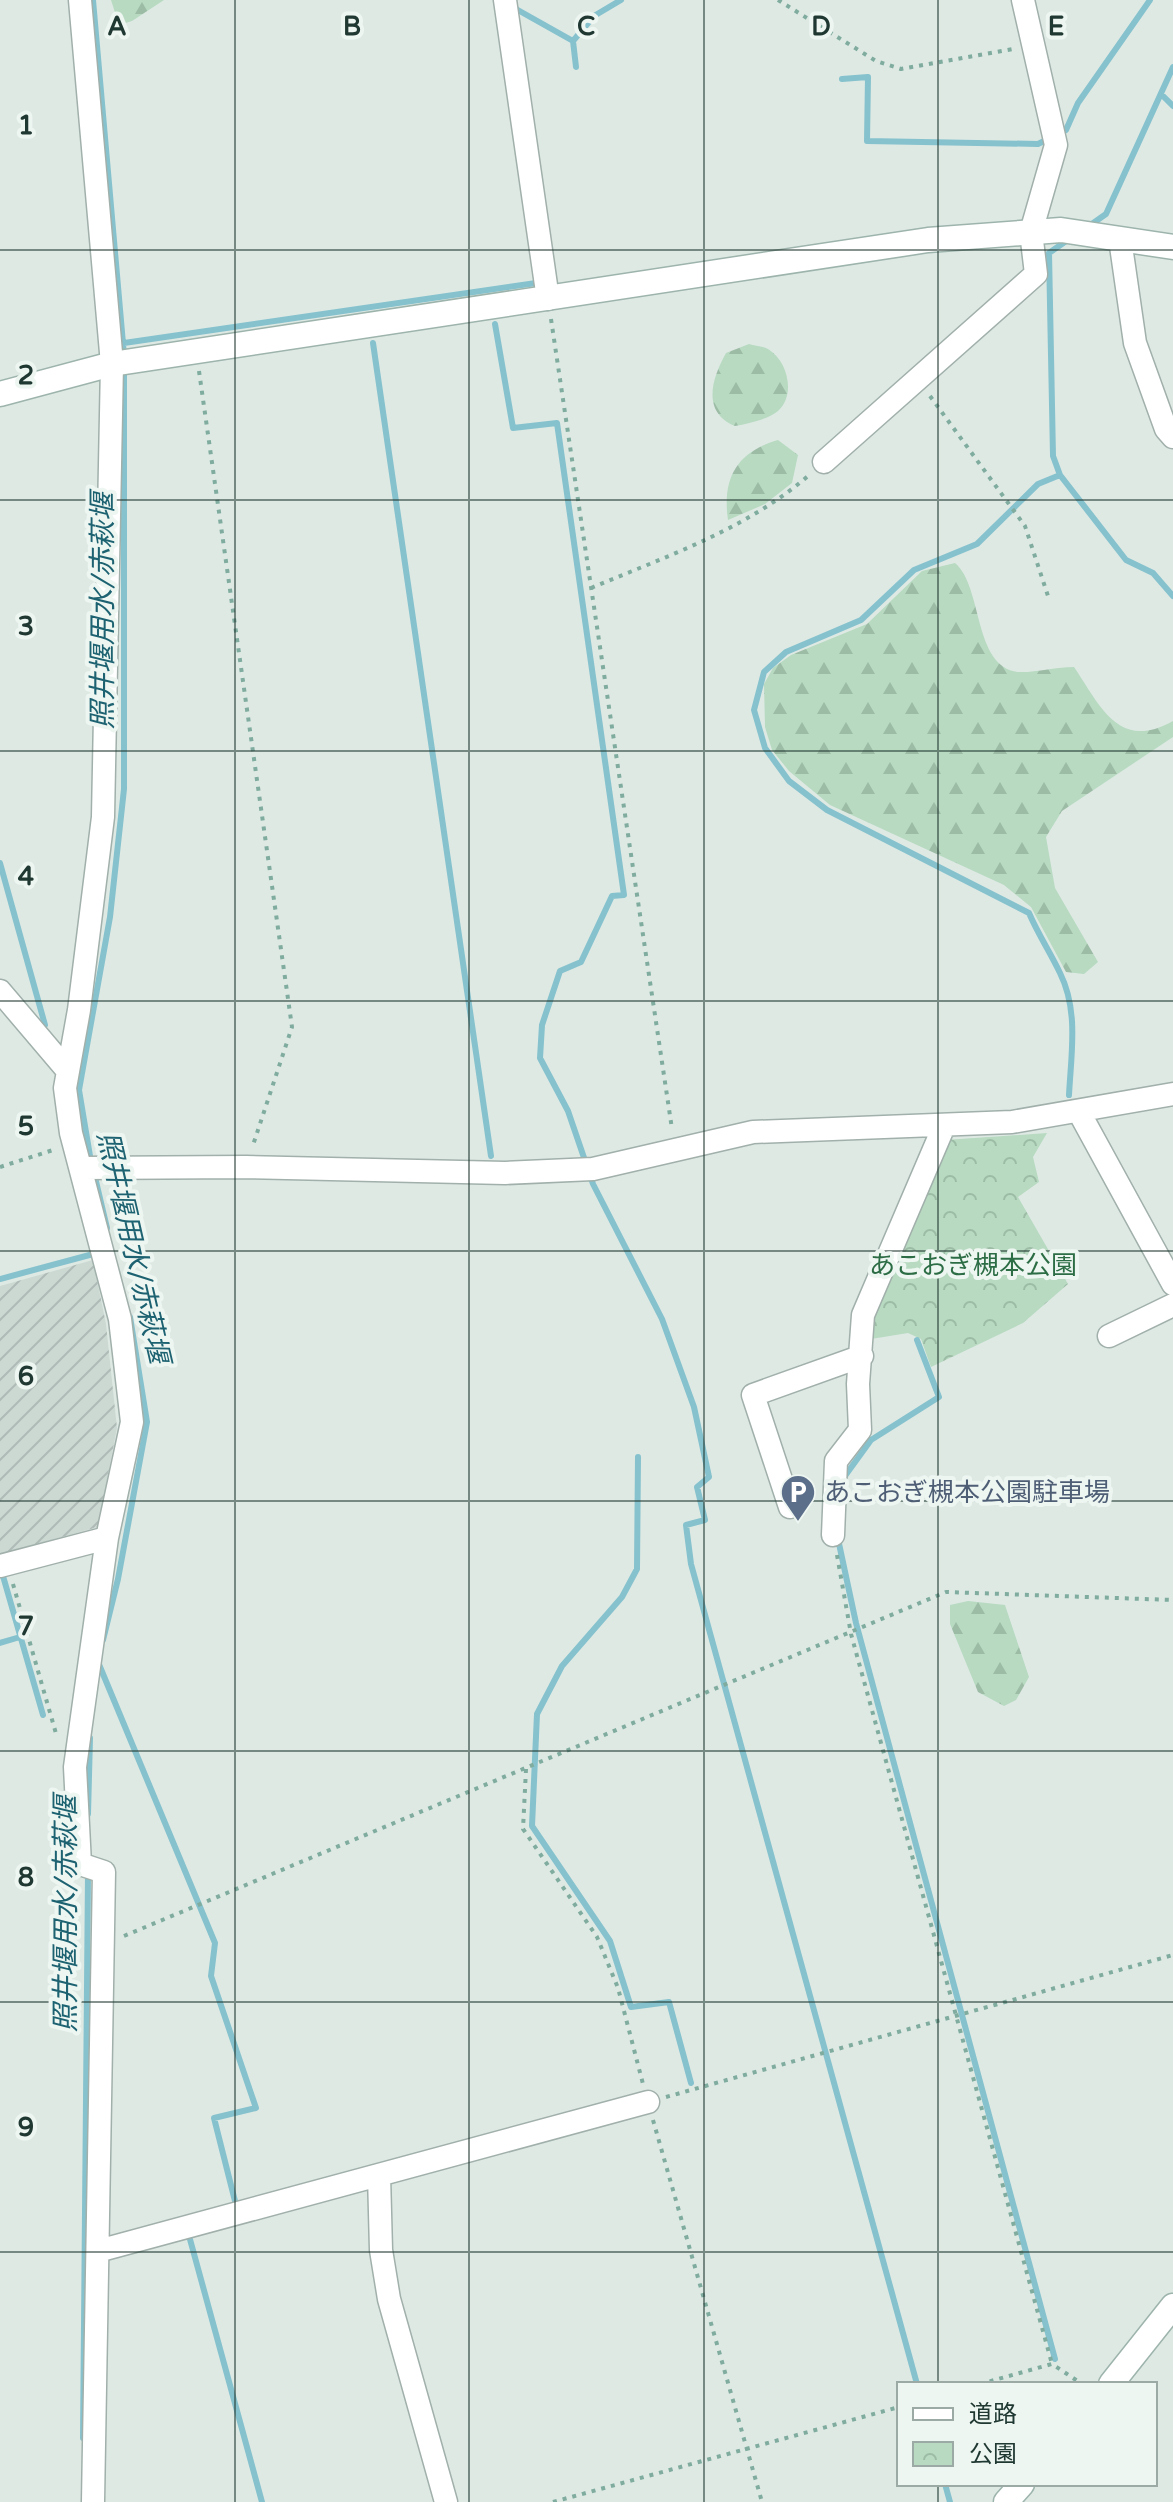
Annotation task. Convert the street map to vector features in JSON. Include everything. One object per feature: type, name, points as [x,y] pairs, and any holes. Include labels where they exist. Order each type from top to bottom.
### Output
[{"type":"street","points":[[80,0],[112,364],[103,817],[79,1010],[65,1088],[74,1143],[120,1319],[132,1422],[107,1538],[75,1767],[80,1864],[104,1872],[93,2502]]},
{"type":"street","points":[[505,0],[548,299]]},
{"type":"street","points":[[824,462],[1036,274],[1031,232],[1056,145],[1031,46],[1023,0]]},
{"type":"street","points":[[0,394],[112,364],[928,240],[1061,230],[1173,247]]},
{"type":"street","points":[[1120,239],[1135,343],[1166,429],[1173,437]]},
{"type":"street","points":[[0,991],[67,1070]]},
{"type":"street","points":[[82,1168],[246,1167],[505,1173],[593,1169],[753,1132],[944,1126],[1079,1112],[1173,1094]]},
{"type":"street","points":[[1079,1112],[1173,1284]]},
{"type":"street","points":[[833,1535],[836,1461],[860,1430],[858,1384],[863,1315],[944,1126]]},
{"type":"street","points":[[1109,1336],[1173,1305]]},
{"type":"street","points":[[790,1507],[753,1395],[862,1356]]},
{"type":"street","points":[[4,1565],[107,1538]]},
{"type":"street","points":[[98,2251],[648,2102]]},
{"type":"street","points":[[379,2175],[381,2250],[389,2299],[446,2502]]},
{"type":"street","points":[[1113,2382],[1173,2306]]},
{"type":"street","points":[[1006,2502],[1020,2486]]},
{"type":"path","points":[[778,0],[876,61],[901,69],[1031,46]]},
{"type":"path","points":[[548,299],[675,1151]]},
{"type":"path","points":[[196,352],[292,1027],[246,1167]]},
{"type":"path","points":[[916,378],[1025,526],[1049,599]]},
{"type":"path","points":[[591,588],[742,523],[773,506],[824,462]]},
{"type":"path","points":[[0,1167],[74,1143]]},
{"type":"path","points":[[833,1535],[851,1634],[1052,2364],[1079,2382]]},
{"type":"path","points":[[4,1565],[59,1741],[75,1767]]},
{"type":"path","points":[[102,1945],[946,1592],[1173,1600]]},
{"type":"path","points":[[526,1769],[523,1829],[597,1937],[618,1988],[762,2502]]},
{"type":"path","points":[[648,2102],[1173,1955]]},
{"type":"path","points":[[987,2382],[1052,2364]]},
{"type":"path","points":[[553,2502],[897,2408]]},
{"type":"shaded area","points":[[93,1260],[106,1324],[117,1428],[98,1527],[0,1554],[0,1286]]},
{"type":"green space","points":[[111,0],[164,0],[132,21],[119,25]]},
{"type":"green space","points":[[749,344],[768,349],[781,362],[787,378],[787,396],[774,414],[735,426],[717,412],[712,394],[726,353]]},
{"type":"green space","points":[[778,440],[798,455],[792,483],[765,504],[728,520],[728,491],[735,469],[752,452]]},
{"type":"green space","points":[[955,563],[964,574],[993,656],[1004,667],[1024,672],[1074,667],[1102,709],[1124,728],[1138,731],[1154,729],[1173,721],[1173,737],[1062,811],[1046,837],[1055,888],[1098,962],[1084,974],[1066,972],[1031,907],[1004,885],[830,805],[789,771],[772,750],[765,727],[764,684],[773,668],[791,655],[867,624],[922,571]]},
{"type":"green space","name":"あこおぎ槻本公園","points":[[1047,1133],[1033,1157],[1039,1182],[1018,1197],[1068,1284],[1023,1323],[931,1367],[921,1339],[908,1333],[865,1340],[945,1140]]},
{"type":"green space","points":[[968,1601],[1005,1605],[1029,1677],[1016,1700],[1004,1706],[978,1692],[950,1624],[950,1605]]},
{"type":"waterway","name":"照井堰用水/赤萩堰","points":[[93,0],[124,355]]},
{"type":"waterway","points":[[576,67],[573,41],[594,16],[621,0]]},
{"type":"waterway","points":[[1058,134],[1066,130],[1078,103],[1150,0]]},
{"type":"waterway","points":[[516,9],[573,41]]},
{"type":"waterway","points":[[1089,226],[1106,214],[1173,67]]},
{"type":"waterway","points":[[842,79],[868,77],[867,141],[1038,144],[1048,139]]},
{"type":"waterway","points":[[1161,94],[1173,106]]},
{"type":"waterway","points":[[1069,239],[1049,253],[1053,456],[1060,475],[1126,560],[1153,573],[1173,596]]},
{"type":"waterway","points":[[124,343],[536,283]]},
{"type":"waterway","points":[[495,324],[513,428],[557,423],[624,895],[612,896],[581,962],[560,971],[542,1025],[540,1058],[568,1111],[593,1184],[662,1319],[694,1407],[709,1477],[697,1487],[705,1520],[686,1525],[691,1564],[916,2382]]},
{"type":"waterway","points":[[373,343],[491,1156]]},
{"type":"waterway","name":"照井堰用水/赤萩堰","points":[[91,1162],[79,1090],[110,917],[124,789],[124,366]]},
{"type":"waterway","points":[[1060,475],[1038,484],[977,544],[914,570],[861,620],[786,652],[764,672],[754,710],[765,748],[789,781],[827,810],[1029,913],[1060,973],[1070,1002],[1069,1095]]},
{"type":"waterway","points":[[0,863],[45,1025]]},
{"type":"waterway","name":"照井堰用水/赤萩堰","points":[[94,1173],[107,1228]]},
{"type":"waterway","points":[[0,1279],[97,1253]]},
{"type":"waterway","name":"照井堰用水/赤萩堰","points":[[103,1640],[118,1579],[147,1422],[130,1317]]},
{"type":"waterway","points":[[842,1480],[871,1440],[939,1397],[917,1340]]},
{"type":"waterway","points":[[638,1457],[637,1569],[622,1597],[562,1666],[537,1714],[532,1826],[610,1941],[631,2007],[669,2002],[691,2083]]},
{"type":"waterway","points":[[838,1539],[856,1623],[1055,2359]]},
{"type":"waterway","points":[[1,1569],[43,1715]]},
{"type":"waterway","points":[[0,1643],[20,1637]]},
{"type":"waterway","points":[[98,1662],[215,1943],[211,1976],[256,2108],[214,2118],[237,2209]]},
{"type":"waterway","name":"照井堰用水/赤萩堰","points":[[88,1814],[90,1738]]},
{"type":"waterway","name":"照井堰用水/赤萩堰","points":[[83,2438],[88,1874]]},
{"type":"waterway","points":[[188,2232],[262,2502]]},
{"type":"waterway","points":[[946,2486],[950,2502]]},
{"type":"place","name":"あこおぎ槻本公園駐車場","points":[[798,1523]]}]
